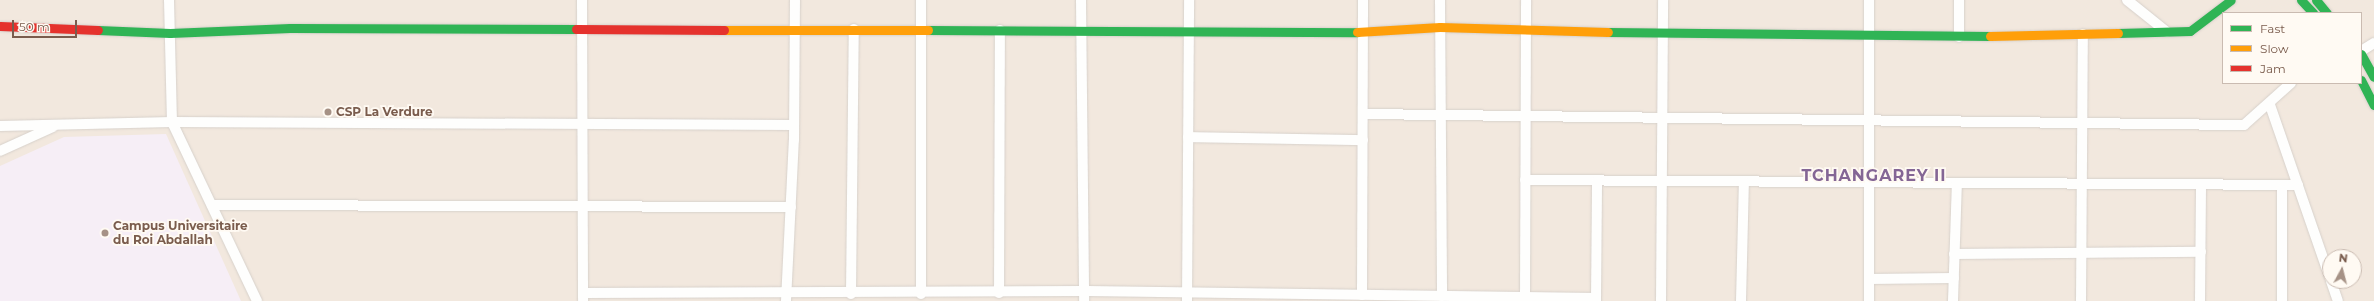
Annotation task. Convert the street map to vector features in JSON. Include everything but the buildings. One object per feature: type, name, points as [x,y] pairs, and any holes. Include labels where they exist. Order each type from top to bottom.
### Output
[{"type":"street","points":[[169,0],[172,122],[257,301]]},
{"type":"street","points":[[582,0],[584,124],[583,297],[786,298],[851,294],[921,294],[940,297],[999,293],[1085,296],[1362,295],[1596,300],[1597,181]]},
{"type":"street","points":[[786,298],[794,126],[795,0]]},
{"type":"street","points":[[921,294],[922,0]]},
{"type":"street","points":[[1081,0],[1085,296]]},
{"type":"street","points":[[1187,296],[1189,0]]},
{"type":"street","points":[[1362,295],[1363,0]]},
{"type":"street","points":[[1440,0],[1442,296]]},
{"type":"street","points":[[1525,299],[1526,0]]},
{"type":"street","points":[[1661,301],[1663,0]]},
{"type":"street","points":[[1869,0],[1869,301]]},
{"type":"street","points":[[1959,0],[1959,37]]},
{"type":"street","points":[[2127,0],[2167,32]]},
{"type":"street","points":[[0,26],[170,32],[290,28],[583,31],[795,28],[1188,32],[1363,32],[1440,27],[1526,31],[1663,34],[1959,37],[2167,32],[2197,28],[2231,0]]},
{"type":"street","points":[[2301,0],[2312,12]]},
{"type":"street","points":[[2316,0],[2326,12]]},
{"type":"street","points":[[851,294],[854,29]]},
{"type":"street","points":[[999,293],[1000,30]]},
{"type":"street","points":[[2081,301],[2083,34]]},
{"type":"street","points":[[2362,50],[2374,43]]},
{"type":"street","points":[[2362,56],[2374,77]]},
{"type":"street","points":[[2362,82],[2374,105]]},
{"type":"street","points":[[1363,114],[1526,118],[1869,121],[2082,125],[2244,125],[2270,105],[2290,84]]},
{"type":"street","points":[[2270,105],[2322,255]]},
{"type":"street","points":[[0,126],[172,122],[794,126]]},
{"type":"street","points":[[0,151],[57,125]]},
{"type":"street","points":[[1188,137],[1363,140]]},
{"type":"street","points":[[1525,180],[1662,182],[2082,183],[2201,186],[2298,185]]},
{"type":"street","points":[[1741,301],[1744,182]]},
{"type":"street","points":[[1954,301],[1957,183]]},
{"type":"street","points":[[2200,301],[2201,186]]},
{"type":"street","points":[[2282,186],[2282,301]]},
{"type":"street","points":[[212,205],[790,207]]},
{"type":"street","points":[[1954,254],[2201,252]]},
{"type":"street","points":[[1869,279],[1954,278]]},
{"type":"street","points":[[2334,289],[2338,301]]},
{"type":"shaded area","points":[[0,0],[2374,0],[2374,301],[0,301]]},
{"type":"shaded area","name":"Campus Universitaire du Roi Abdallah","points":[[166,134],[241,301],[0,301],[0,166],[64,137]]},
{"type":"traffic: fast","points":[[2118,33],[2190,31],[2231,0]]},
{"type":"traffic: fast","points":[[2301,0],[2312,12]]},
{"type":"traffic: fast","points":[[2316,0],[2326,12]]},
{"type":"traffic: fast","points":[[98,30],[170,33],[290,28],[576,29]]},
{"type":"traffic: fast","points":[[928,30],[1357,32]]},
{"type":"traffic: fast","points":[[1608,32],[1990,36]]},
{"type":"traffic: fast","points":[[2362,56],[2374,77]]},
{"type":"traffic: fast","points":[[2362,82],[2374,105]]},
{"type":"traffic: slow","points":[[1357,32],[1440,27],[1608,32]]},
{"type":"traffic: slow","points":[[724,30],[928,30]]},
{"type":"traffic: slow","points":[[1990,36],[2118,33]]},
{"type":"traffic: jam","points":[[0,26],[98,30]]},
{"type":"traffic: jam","points":[[576,29],[724,30]]},
{"type":"place","name":"CSP La Verdure","points":[[328,112]]},
{"type":"place","name":"Campus Universitaire du Roi Abdallah","points":[[105,233]]},
{"type":"district","name":"TCHANGAREY II","points":[[1874,176]]}]
